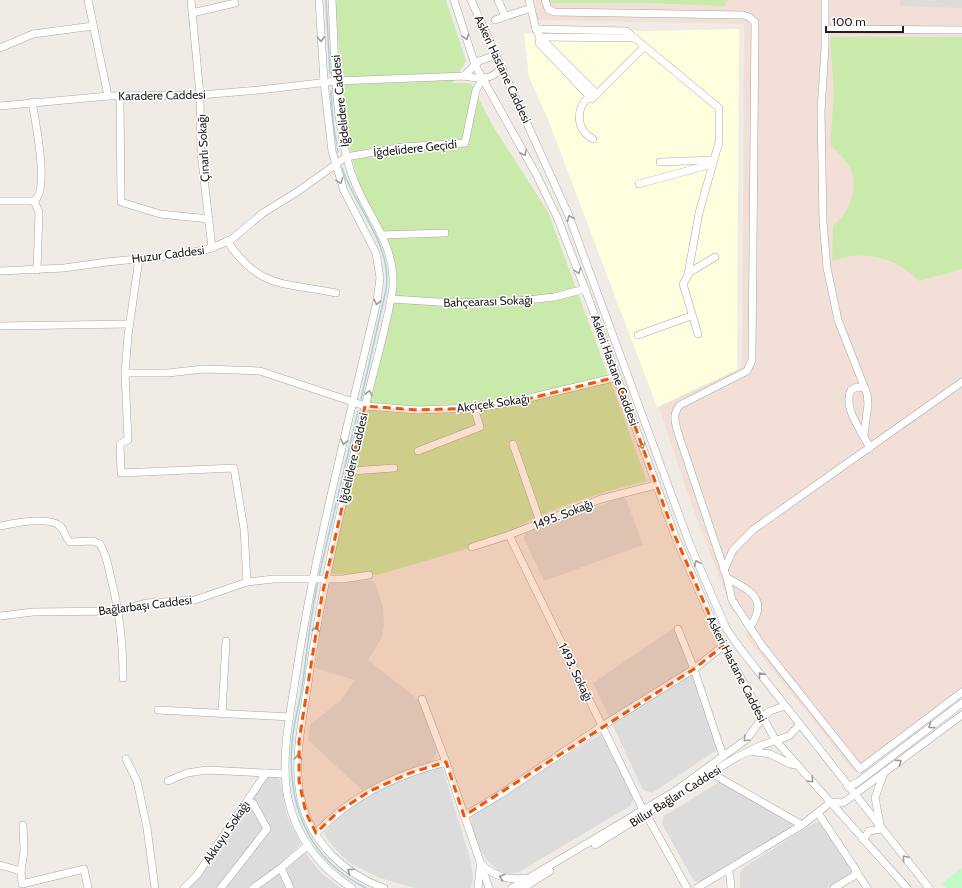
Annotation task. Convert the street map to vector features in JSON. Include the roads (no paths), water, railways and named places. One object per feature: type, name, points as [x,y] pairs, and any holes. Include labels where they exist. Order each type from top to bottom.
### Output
[{"type":"street","points":[[88,0],[108,96]]},
{"type":"street","name":"Çınarlı Sokağı","points":[[191,0],[200,95],[201,152],[212,248]]},
{"type":"street","name":"İğdelidere Caddesi","points":[[319,0],[324,82],[329,133],[335,164],[346,195],[376,253],[380,271],[379,293],[312,579],[286,740],[285,774],[291,809],[297,826],[308,845],[328,870],[352,888]]},
{"type":"street","name":"İğdelidere Caddesi","points":[[332,0],[337,81],[341,125],[346,157],[356,186],[382,235],[391,259],[393,278],[391,299],[325,579],[315,636],[298,756],[301,798],[307,817],[316,833],[330,853],[344,867],[366,881],[384,888]]},
{"type":"street","name":"Askeri Hastane Caddesi","points":[[454,0],[475,65],[482,80],[543,188],[560,224],[681,552],[723,646],[776,741],[907,888]]},
{"type":"street","name":"Askeri Hastane Caddesi","points":[[471,0],[578,238],[696,560],[731,637],[881,829],[930,888]]},
{"type":"street","points":[[498,0],[505,16]]},
{"type":"street","points":[[529,0],[536,29],[540,36],[539,43],[593,95]]},
{"type":"street","points":[[545,0],[548,9],[554,12],[743,15],[752,18],[756,24],[753,144],[752,360],[747,371],[680,405],[675,412],[674,418],[727,578],[732,600],[773,661],[860,769],[962,692]]},
{"type":"street","points":[[825,0],[826,29],[821,118],[823,222],[826,263],[831,295],[838,320],[864,388],[868,404],[864,435]]},
{"type":"street","points":[[192,13],[235,3]]},
{"type":"street","points":[[495,20],[531,8]]},
{"type":"street","points":[[0,48],[33,34],[93,26]]},
{"type":"street","points":[[536,29],[626,31],[719,108],[720,135],[698,220],[688,274],[683,287],[698,334]]},
{"type":"street","points":[[826,29],[962,30]]},
{"type":"street","points":[[540,36],[634,38]]},
{"type":"street","points":[[593,139],[582,131],[580,122],[582,105],[644,46]]},
{"type":"street","points":[[464,76],[483,59],[496,55]]},
{"type":"street","points":[[337,81],[464,76],[482,80],[494,75],[502,68]]},
{"type":"street","name":"İğdelidere Geçidi","points":[[346,157],[403,147],[465,143],[476,90],[482,80]]},
{"type":"street","name":"Karadere Caddesi","points":[[0,106],[120,95],[200,95],[337,81]]},
{"type":"street","points":[[120,95],[121,202],[160,214],[209,219]]},
{"type":"street","points":[[0,201],[34,201],[39,196],[41,188],[39,148],[32,102]]},
{"type":"street","name":"Huzur Caddesi","points":[[0,271],[37,270],[186,254],[212,248],[228,241],[263,213],[297,192],[346,157]]},
{"type":"street","points":[[660,162],[713,162]]},
{"type":"street","points":[[639,184],[713,162]]},
{"type":"street","points":[[34,201],[39,212],[37,270]]},
{"type":"street","points":[[382,235],[446,233]]},
{"type":"street","points":[[228,241],[238,256],[252,270],[270,281],[336,294]]},
{"type":"street","points":[[688,274],[715,257]]},
{"type":"street","points":[[139,259],[129,324],[125,373],[128,440],[120,444],[121,473],[234,468],[244,529],[247,582]]},
{"type":"street","name":"Bahçearası Sokağı","points":[[391,299],[454,303],[525,300],[554,297],[585,289]]},
{"type":"street","points":[[638,335],[691,316]]},
{"type":"street","points":[[0,326],[129,324]]},
{"type":"street","name":"Akçiçek Sokağı","points":[[125,373],[168,373],[204,369],[260,371],[365,406],[417,410],[474,408],[523,400],[617,377]]},
{"type":"street","points":[[724,570],[733,550],[748,533],[962,382]]},
{"type":"street","points":[[864,388],[853,388],[850,392],[850,410],[870,448]]},
{"type":"street","points":[[418,451],[480,427],[474,408]]},
{"type":"street","points":[[513,444],[540,522]]},
{"type":"street","points":[[351,471],[394,468]]},
{"type":"street","name":"1495. Sokağı","points":[[472,547],[509,535],[601,499],[656,485]]},
{"type":"street","points":[[0,526],[29,521],[44,522],[61,526],[70,542],[98,542],[101,546],[110,571],[119,611],[123,645],[123,678]]},
{"type":"street","name":"1493. Sokağı","points":[[509,535],[644,812],[687,888]]},
{"type":"street","name":"Bağlarbaşı Caddesi","points":[[0,616],[33,612],[119,611],[146,603],[194,600],[247,582],[274,579],[343,579],[369,575]]},
{"type":"street","points":[[727,578],[749,591],[758,602],[759,610],[750,627]]},
{"type":"street","points":[[678,629],[694,670],[723,756]]},
{"type":"street","points":[[222,713],[226,641]]},
{"type":"street","points":[[464,816],[501,794],[602,726],[694,670],[723,646]]},
{"type":"street","points":[[422,699],[446,762],[489,888]]},
{"type":"street","points":[[848,787],[858,782],[962,703]]},
{"type":"street","name":"Billur Bağları Caddesi","points":[[644,812],[747,739],[762,718],[773,709],[785,706]]},
{"type":"street","points":[[158,710],[290,717]]},
{"type":"street","points":[[697,888],[802,825],[831,802],[845,802],[962,715]]},
{"type":"street","name":"Billur Bağları Caddesi","points":[[548,869],[735,758],[789,736],[800,724]]},
{"type":"street","points":[[750,751],[770,754],[790,764],[797,765]]},
{"type":"street","points":[[126,759],[137,781],[147,828],[155,888]]},
{"type":"street","points":[[316,833],[339,811],[370,791],[410,773],[446,762]]},
{"type":"street","points":[[168,781],[187,773],[207,770],[285,774]]},
{"type":"street","points":[[863,840],[869,831],[881,829],[875,798],[884,772]]},
{"type":"street","name":"Akkuyu Sokağı","points":[[184,888],[197,875],[266,773]]},
{"type":"street","points":[[711,773],[802,825]]},
{"type":"street","points":[[221,888],[267,829],[253,803]]},
{"type":"street","points":[[818,813],[867,888]]},
{"type":"street","points":[[22,825],[24,851],[21,871],[22,884],[84,870],[88,888]]},
{"type":"street","points":[[254,888],[308,845]]},
{"type":"street","points":[[479,862],[493,873],[503,878],[529,878]]},
{"type":"street","points":[[478,888],[479,862]]},
{"type":"street","points":[[0,865],[21,871]]},
{"type":"street","points":[[281,868],[290,888]]},
{"type":"street","points":[[512,888],[548,869]]},
{"type":"street","points":[[523,888],[548,869]]},
{"type":"street","points":[[728,870],[730,876],[730,888]]},
{"type":"street","points":[[834,888],[854,876],[856,871]]},
{"type":"waterway","points":[[326,0],[330,73]]},
{"type":"waterway","points":[[331,91],[333,122],[338,152]]},
{"type":"waterway","points":[[342,168],[348,183],[379,243],[387,274],[386,290],[361,399]]},
{"type":"waterway","points":[[319,576],[358,411]]},
{"type":"waterway","points":[[318,582],[292,744],[291,767],[293,789],[298,809],[306,829],[316,846],[330,862],[346,876],[366,888]]}]
